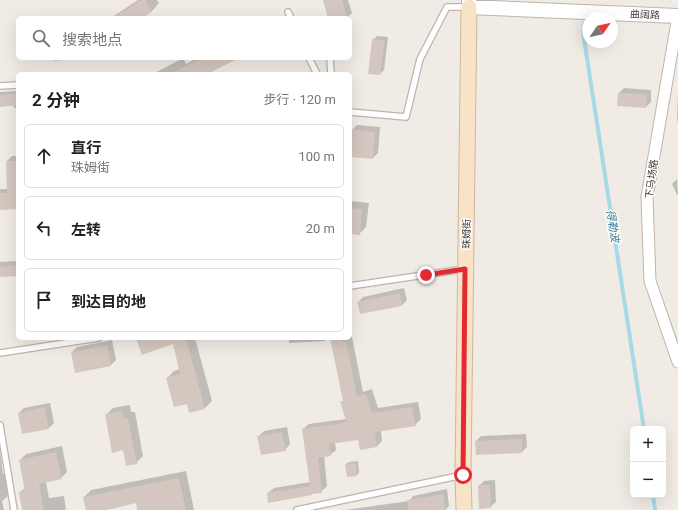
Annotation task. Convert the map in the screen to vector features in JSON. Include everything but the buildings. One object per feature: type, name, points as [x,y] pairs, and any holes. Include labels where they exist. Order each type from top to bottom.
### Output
[{"type":"main road","name":"珠姆街","points":[[464,510],[465,269],[469,3]]},
{"type":"street","name":"曲阔路","points":[[469,3],[678,16]]},
{"type":"street","name":"下马场路","points":[[678,16],[647,197],[650,281],[678,362]]},
{"type":"lane","points":[[352,112],[406,117],[420,59],[447,7],[469,3]]},
{"type":"lane","points":[[310,60],[316,72]]},
{"type":"lane","points":[[330,60],[331,72]]},
{"type":"lane","points":[[0,86],[16,85]]},
{"type":"lane","points":[[352,286],[465,269]]},
{"type":"lane","points":[[0,353],[85,340]]},
{"type":"lane","points":[[0,425],[14,510]]},
{"type":"lane","points":[[297,510],[463,475]]},
{"type":"waterway","name":"得勒波","points":[[585,48],[644,426]]},
{"type":"waterway","name":"得勒波","points":[[653,498],[655,510]]},
{"type":"route","points":[[426,275],[465,269],[463,475]]}]
